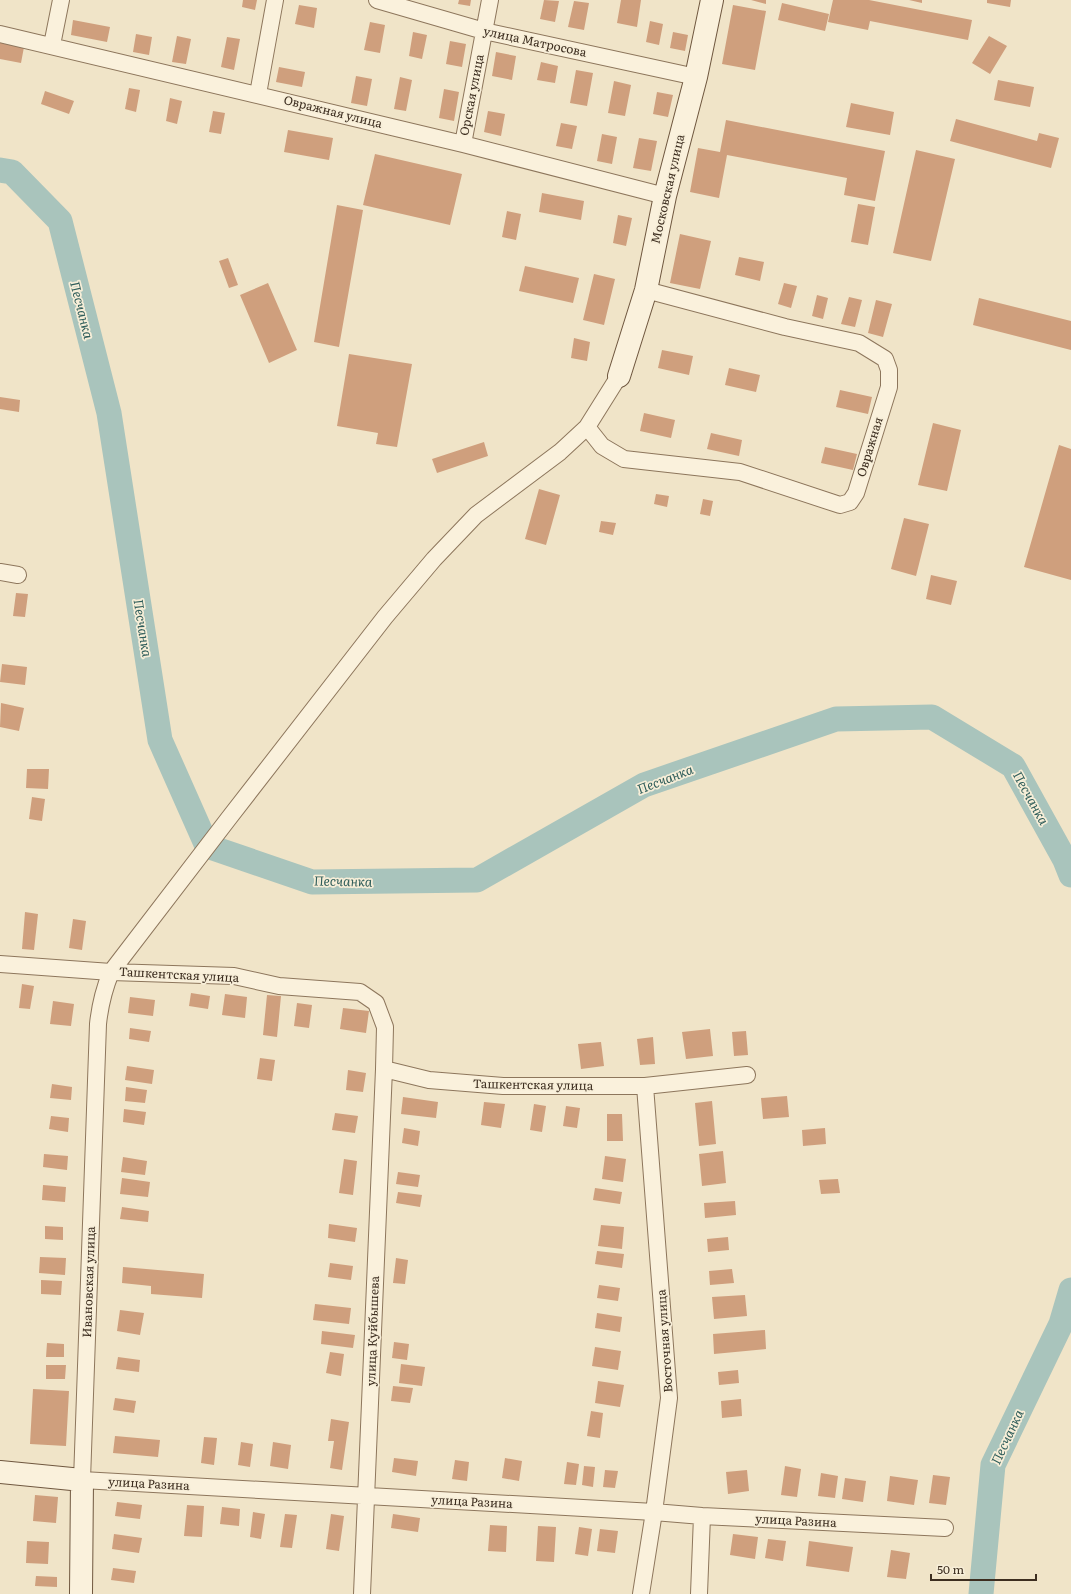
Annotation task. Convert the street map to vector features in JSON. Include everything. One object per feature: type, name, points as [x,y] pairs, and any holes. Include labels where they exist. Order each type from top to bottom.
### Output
[{"type":"street","points":[[52,45],[60,0]]},
{"type":"street","points":[[258,94],[275,0]]},
{"type":"street","name":"улица Матросова","points":[[377,0],[484,31],[696,77]]},
{"type":"street","name":"Орская улица","points":[[463,144],[490,0]]},
{"type":"street","name":"Московская улица","points":[[619,376],[646,290],[666,196],[696,77],[712,0]]},
{"type":"street","name":"Овражная улица","points":[[0,34],[258,94],[463,144],[666,196]]},
{"type":"street","name":"Овражная","points":[[587,427],[602,446],[624,459],[740,472],[840,505],[850,502],[856,493],[889,387],[889,370],[885,359],[859,343],[785,327],[646,290]]},
{"type":"street","name":"Ивановская улица","points":[[81,1594],[82,1480],[98,1024],[105,986],[112,972],[229,818],[375,630],[434,559],[476,515],[560,452],[587,427],[619,376]]},
{"type":"street","points":[[0,572],[18,575]]},
{"type":"street","name":"Ташкентская улица","points":[[0,964],[112,972],[234,976],[279,986],[360,992],[376,1003],[385,1027],[384,1069],[429,1080],[503,1086],[645,1086],[747,1075]]},
{"type":"street","name":"улица Куйбышева","points":[[362,1594],[384,1069]]},
{"type":"street","name":"Восточная улица","points":[[641,1594],[654,1512],[669,1398],[645,1086]]},
{"type":"street","name":"улица Разина","points":[[0,1472],[82,1480],[654,1512],[702,1516],[944,1528]]},
{"type":"street","points":[[699,1594],[702,1516]]},
{"type":"building","points":[[243,0],[257,0],[255,10],[242,7]]},
{"type":"building","points":[[459,0],[471,0],[470,6],[458,4]]},
{"type":"building","points":[[544,0],[559,1],[555,22],[540,19]]},
{"type":"building","points":[[621,0],[641,0],[637,27],[617,23]]},
{"type":"building","points":[[751,0],[766,0],[766,4]]},
{"type":"building","points":[[833,0],[869,0],[972,20],[968,40],[870,21],[868,30],[828,22]]},
{"type":"building","points":[[909,0],[922,0],[922,3]]},
{"type":"building","points":[[987,0],[1011,0],[1010,7],[987,3]]},
{"type":"building","points":[[574,1],[589,3],[584,30],[568,27]]},
{"type":"building","points":[[782,3],[829,14],[825,31],[778,20]]},
{"type":"building","points":[[299,5],[317,8],[314,28],[295,24]]},
{"type":"building","points":[[733,5],[766,11],[755,70],[722,64]]},
{"type":"building","points":[[73,20],[110,27],[107,42],[71,35]]},
{"type":"building","points":[[650,21],[663,24],[659,45],[646,42]]},
{"type":"building","points":[[370,22],[385,25],[380,53],[364,50]]},
{"type":"building","points":[[413,32],[427,35],[422,59],[409,56]]},
{"type":"building","points":[[673,32],[688,35],[685,51],[670,48]]},
{"type":"building","points":[[136,34],[152,37],[149,55],[133,52]]},
{"type":"building","points":[[177,36],[191,39],[186,64],[172,62]]},
{"type":"building","points":[[989,36],[1007,46],[990,74],[972,63]]},
{"type":"building","points":[[227,37],[240,39],[234,70],[221,67]]},
{"type":"building","points":[[450,41],[466,44],[462,67],[446,64]]},
{"type":"building","points":[[0,42],[24,47],[21,63],[0,59]]},
{"type":"building","points":[[496,52],[516,56],[512,80],[492,76]]},
{"type":"building","points":[[541,62],[558,66],[555,83],[537,80]]},
{"type":"building","points":[[279,67],[305,72],[302,87],[276,82]]},
{"type":"building","points":[[576,70],[593,73],[587,106],[570,103]]},
{"type":"building","points":[[356,76],[372,79],[367,106],[351,103]]},
{"type":"building","points":[[400,77],[412,80],[406,111],[394,109]]},
{"type":"building","points":[[998,80],[1034,87],[1030,107],[994,100]]},
{"type":"building","points":[[614,81],[631,85],[625,116],[608,113]]},
{"type":"building","points":[[129,88],[140,90],[136,112],[125,109]]},
{"type":"building","points":[[444,89],[459,92],[454,121],[439,118]]},
{"type":"building","points":[[45,91],[74,101],[69,114],[41,104]]},
{"type":"building","points":[[657,92],[673,95],[668,117],[653,114]]},
{"type":"building","points":[[170,98],[182,101],[177,124],[166,121]]},
{"type":"building","points":[[851,103],[894,112],[890,135],[846,127]]},
{"type":"building","points":[[213,111],[225,113],[221,134],[209,132]]},
{"type":"building","points":[[488,111],[505,114],[501,136],[484,132]]},
{"type":"building","points":[[956,119],[1037,141],[1039,133],[1059,138],[1051,168],[950,141]]},
{"type":"building","points":[[726,120],[885,151],[875,201],[844,195],[847,178],[727,155],[719,198],[690,192],[698,148],[720,152]]},
{"type":"building","points":[[561,123],[577,126],[572,149],[556,146]]},
{"type":"building","points":[[288,130],[333,138],[329,160],[284,152]]},
{"type":"building","points":[[602,134],[617,137],[612,164],[597,161]]},
{"type":"building","points":[[639,138],[657,141],[651,171],[633,168]]},
{"type":"building","points":[[916,150],[955,159],[931,261],[893,253]]},
{"type":"building","points":[[375,154],[462,174],[450,225],[363,205]]},
{"type":"building","points":[[542,193],[584,201],[581,220],[539,212]]},
{"type":"building","points":[[858,204],[875,207],[868,245],[851,242]]},
{"type":"building","points":[[337,205],[363,210],[339,347],[314,342]]},
{"type":"building","points":[[507,211],[521,214],[516,240],[502,237]]},
{"type":"building","points":[[618,215],[632,218],[626,246],[613,243]]},
{"type":"building","points":[[680,234],[711,241],[700,289],[670,283]]},
{"type":"building","points":[[739,257],[764,262],[760,281],[735,275]]},
{"type":"building","points":[[228,258],[238,285],[229,288],[219,261]]},
{"type":"building","points":[[525,266],[579,278],[573,303],[519,291]]},
{"type":"building","points":[[594,274],[615,279],[604,325],[583,320]]},
{"type":"building","points":[[268,283],[297,350],[269,363],[240,295]]},
{"type":"building","points":[[784,283],[797,286],[791,308],[778,304]]},
{"type":"building","points":[[817,295],[828,298],[823,319],[812,316]]},
{"type":"building","points":[[849,297],[862,300],[855,327],[841,324]]},
{"type":"building","points":[[979,298],[1071,321],[1071,350],[973,325]]},
{"type":"building","points":[[876,300],[892,304],[883,337],[868,333]]},
{"type":"building","points":[[574,338],[590,342],[587,361],[571,358]]},
{"type":"building","points":[[662,350],[693,356],[689,375],[658,368]]},
{"type":"building","points":[[349,354],[412,364],[397,447],[376,444],[378,433],[337,426]]},
{"type":"building","points":[[729,368],[760,375],[756,392],[725,385]]},
{"type":"building","points":[[840,390],[872,397],[868,414],[836,407]]},
{"type":"building","points":[[0,397],[20,400],[19,412],[0,409]]},
{"type":"building","points":[[644,413],[675,420],[671,438],[640,431]]},
{"type":"building","points":[[933,423],[961,430],[947,491],[918,485]]},
{"type":"building","points":[[711,433],[742,440],[739,456],[707,449]]},
{"type":"building","points":[[484,442],[488,456],[437,473],[432,459]]},
{"type":"building","points":[[1059,445],[1071,449],[1071,580],[1024,567]]},
{"type":"building","points":[[825,447],[857,454],[853,470],[821,463]]},
{"type":"building","points":[[539,489],[560,495],[546,545],[525,539]]},
{"type":"building","points":[[656,494],[669,496],[667,507],[654,504]]},
{"type":"building","points":[[703,499],[713,501],[710,516],[700,514]]},
{"type":"building","points":[[904,518],[929,524],[916,576],[891,569]]},
{"type":"building","points":[[601,521],[616,523],[613,535],[599,532]]},
{"type":"building","points":[[931,575],[957,581],[951,605],[926,599]]},
{"type":"building","points":[[16,593],[28,594],[25,617],[13,616]]},
{"type":"building","points":[[2,664],[27,667],[25,685],[0,682]]},
{"type":"building","points":[[1,703],[24,708],[19,731],[0,727]]},
{"type":"building","points":[[27,769],[49,769],[48,789],[26,788]]},
{"type":"building","points":[[32,797],[45,799],[42,821],[29,819]]},
{"type":"building","points":[[25,912],[38,914],[34,950],[22,949]]},
{"type":"building","points":[[73,919],[86,921],[82,950],[69,948]]},
{"type":"building","points":[[22,984],[34,986],[30,1009],[19,1008]]},
{"type":"building","points":[[191,993],[210,996],[208,1009],[189,1006]]},
{"type":"building","points":[[225,994],[247,997],[245,1018],[222,1015]]},
{"type":"building","points":[[267,995],[281,996],[277,1037],[263,1035]]},
{"type":"building","points":[[130,997],[155,1000],[153,1016],[128,1013]]},
{"type":"building","points":[[53,1001],[74,1004],[71,1026],[50,1024]]},
{"type":"building","points":[[297,1003],[312,1005],[309,1028],[294,1026]]},
{"type":"building","points":[[343,1008],[369,1011],[366,1033],[340,1029]]},
{"type":"building","points":[[130,1028],[151,1031],[149,1042],[129,1039]]},
{"type":"building","points":[[710,1029],[713,1056],[686,1059],[682,1032]]},
{"type":"building","points":[[746,1031],[748,1055],[734,1056],[732,1032]]},
{"type":"building","points":[[653,1037],[655,1064],[640,1065],[637,1039]]},
{"type":"building","points":[[601,1042],[604,1066],[581,1069],[578,1044]]},
{"type":"building","points":[[260,1058],[275,1060],[272,1081],[257,1079]]},
{"type":"building","points":[[127,1066],[154,1070],[152,1084],[125,1080]]},
{"type":"building","points":[[348,1070],[366,1073],[363,1092],[346,1090]]},
{"type":"building","points":[[52,1084],[72,1087],[71,1100],[50,1098]]},
{"type":"building","points":[[126,1087],[147,1090],[145,1103],[125,1101]]},
{"type":"building","points":[[787,1096],[789,1117],[763,1119],[761,1098]]},
{"type":"building","points":[[403,1097],[438,1102],[436,1118],[401,1114]]},
{"type":"building","points":[[712,1101],[716,1144],[699,1146],[695,1103]]},
{"type":"building","points":[[484,1102],[505,1104],[501,1128],[481,1125]]},
{"type":"building","points":[[534,1104],[546,1106],[542,1132],[530,1130]]},
{"type":"building","points":[[566,1106],[580,1108],[577,1128],[563,1126]]},
{"type":"building","points":[[124,1109],[146,1112],[144,1125],[123,1122]]},
{"type":"building","points":[[335,1113],[358,1116],[355,1133],[332,1130]]},
{"type":"building","points":[[607,1114],[622,1114],[623,1141],[607,1141]]},
{"type":"building","points":[[51,1116],[69,1118],[68,1132],[49,1129]]},
{"type":"building","points":[[404,1128],[420,1131],[418,1146],[402,1143]]},
{"type":"building","points":[[825,1128],[826,1144],[803,1146],[802,1130]]},
{"type":"building","points":[[723,1151],[726,1183],[702,1186],[699,1154]]},
{"type":"building","points":[[44,1154],[68,1156],[67,1170],[43,1167]]},
{"type":"building","points":[[605,1156],[626,1159],[623,1182],[602,1179]]},
{"type":"building","points":[[123,1157],[147,1161],[145,1175],[121,1172]]},
{"type":"building","points":[[344,1159],[357,1161],[353,1195],[339,1193]]},
{"type":"building","points":[[398,1172],[420,1175],[418,1187],[396,1184]]},
{"type":"building","points":[[122,1178],[150,1182],[148,1197],[120,1194]]},
{"type":"building","points":[[838,1179],[840,1193],[821,1194],[819,1180]]},
{"type":"building","points":[[43,1185],[66,1187],[65,1202],[42,1200]]},
{"type":"building","points":[[595,1188],[622,1192],[620,1204],[593,1200]]},
{"type":"building","points":[[398,1192],[422,1195],[420,1207],[396,1203]]},
{"type":"building","points":[[735,1201],[736,1215],[705,1218],[704,1203]]},
{"type":"building","points":[[122,1207],[149,1211],[148,1222],[120,1219]]},
{"type":"building","points":[[329,1224],[357,1228],[355,1242],[328,1238]]},
{"type":"building","points":[[601,1225],[624,1227],[622,1249],[598,1246]]},
{"type":"building","points":[[45,1226],[63,1227],[63,1240],[45,1239]]},
{"type":"building","points":[[728,1237],[729,1250],[708,1252],[707,1239]]},
{"type":"building","points":[[597,1251],[624,1254],[622,1268],[595,1264]]},
{"type":"building","points":[[40,1257],[66,1258],[65,1275],[39,1273]]},
{"type":"building","points":[[396,1258],[408,1260],[405,1284],[393,1283]]},
{"type":"building","points":[[330,1263],[353,1266],[351,1280],[328,1277]]},
{"type":"building","points":[[123,1267],[204,1274],[202,1298],[151,1294],[151,1286],[122,1283]]},
{"type":"building","points":[[732,1269],[734,1283],[710,1285],[709,1271]]},
{"type":"building","points":[[41,1280],[62,1281],[61,1295],[41,1294]]},
{"type":"building","points":[[599,1285],[620,1288],[618,1301],[597,1298]]},
{"type":"building","points":[[745,1295],[747,1316],[714,1319],[712,1297]]},
{"type":"building","points":[[315,1304],[351,1308],[349,1324],[313,1320]]},
{"type":"building","points":[[120,1310],[144,1313],[140,1335],[117,1331]]},
{"type":"building","points":[[597,1313],[622,1317],[620,1332],[595,1328]]},
{"type":"building","points":[[765,1330],[766,1349],[714,1354],[713,1334]]},
{"type":"building","points":[[322,1331],[355,1335],[353,1348],[321,1344]]},
{"type":"building","points":[[394,1342],[409,1344],[407,1360],[392,1358]]},
{"type":"building","points":[[47,1343],[64,1344],[64,1357],[46,1357]]},
{"type":"building","points":[[595,1347],[621,1351],[618,1370],[592,1366]]},
{"type":"building","points":[[330,1352],[344,1354],[341,1376],[326,1373]]},
{"type":"building","points":[[118,1357],[140,1360],[139,1372],[116,1369]]},
{"type":"building","points":[[401,1364],[425,1367],[422,1386],[399,1383]]},
{"type":"building","points":[[46,1365],[66,1365],[65,1379],[46,1379]]},
{"type":"building","points":[[738,1370],[739,1383],[719,1385],[718,1372]]},
{"type":"building","points":[[598,1381],[624,1385],[620,1407],[595,1403]]},
{"type":"building","points":[[393,1386],[413,1388],[410,1403],[391,1401]]},
{"type":"building","points":[[33,1389],[69,1391],[66,1446],[30,1444]]},
{"type":"building","points":[[115,1398],[136,1401],[134,1413],[113,1410]]},
{"type":"building","points":[[741,1399],[742,1416],[722,1418],[721,1401]]},
{"type":"building","points":[[591,1411],[603,1413],[600,1438],[587,1436]]},
{"type":"building","points":[[331,1419],[349,1422],[342,1470],[330,1468],[334,1441],[328,1441]]},
{"type":"building","points":[[115,1436],[160,1440],[158,1457],[113,1453]]},
{"type":"building","points":[[204,1437],[217,1438],[214,1465],[201,1463]]},
{"type":"building","points":[[241,1442],[253,1444],[250,1467],[238,1465]]},
{"type":"building","points":[[273,1442],[291,1445],[288,1469],[270,1466]]},
{"type":"building","points":[[394,1458],[418,1461],[416,1476],[392,1472]]},
{"type":"building","points":[[505,1458],[522,1461],[519,1481],[502,1478]]},
{"type":"building","points":[[455,1460],[469,1462],[467,1481],[452,1479]]},
{"type":"building","points":[[567,1462],[579,1464],[576,1485],[564,1484]]},
{"type":"building","points":[[584,1466],[595,1467],[593,1487],[582,1485]]},
{"type":"building","points":[[785,1466],[801,1469],[797,1497],[781,1495]]},
{"type":"building","points":[[605,1470],[618,1471],[615,1488],[603,1487]]},
{"type":"building","points":[[747,1470],[749,1491],[728,1494],[726,1472]]},
{"type":"building","points":[[821,1473],[838,1476],[835,1498],[818,1496]]},
{"type":"building","points":[[933,1475],[950,1477],[946,1505],[929,1503]]},
{"type":"building","points":[[890,1476],[918,1480],[914,1505],[887,1501]]},
{"type":"building","points":[[845,1478],[866,1481],[863,1502],[842,1499]]},
{"type":"building","points":[[35,1495],[58,1497],[56,1523],[33,1521]]},
{"type":"building","points":[[117,1502],[142,1505],[140,1519],[115,1516]]},
{"type":"building","points":[[187,1505],[204,1506],[202,1537],[184,1536]]},
{"type":"building","points":[[222,1507],[240,1509],[239,1526],[220,1524]]},
{"type":"building","points":[[253,1512],[265,1514],[261,1539],[250,1537]]},
{"type":"building","points":[[285,1514],[297,1515],[292,1548],[280,1547]]},
{"type":"building","points":[[331,1514],[344,1516],[339,1551],[326,1549]]},
{"type":"building","points":[[393,1514],[420,1518],[418,1532],[391,1528]]},
{"type":"building","points":[[490,1525],[507,1526],[506,1552],[488,1551]]},
{"type":"building","points":[[538,1526],[556,1527],[554,1562],[536,1561]]},
{"type":"building","points":[[579,1527],[592,1529],[588,1556],[575,1554]]},
{"type":"building","points":[[600,1529],[618,1531],[615,1553],[597,1551]]},
{"type":"building","points":[[114,1534],[142,1538],[139,1553],[112,1549]]},
{"type":"building","points":[[733,1534],[758,1537],[755,1559],[730,1555]]},
{"type":"building","points":[[768,1539],[786,1541],[783,1561],[765,1558]]},
{"type":"building","points":[[27,1541],[49,1542],[48,1564],[26,1563]]},
{"type":"building","points":[[809,1541],[853,1547],[849,1572],[806,1566]]},
{"type":"building","points":[[891,1550],[910,1553],[906,1579],[887,1577]]},
{"type":"building","points":[[113,1568],[136,1571],[134,1583],[111,1580]]},
{"type":"building","points":[[36,1576],[57,1577],[57,1587],[35,1586]]},
{"type":"waterway","name":"Песчанка","points":[[0,170],[12,172],[60,221],[109,413],[160,740],[207,846],[312,882],[477,880],[644,785],[836,719],[932,717],[1013,766],[1065,860],[1071,875]]},
{"type":"waterway","name":"Песчанка","points":[[981,1594],[993,1465],[1061,1324],[1071,1290]]}]
